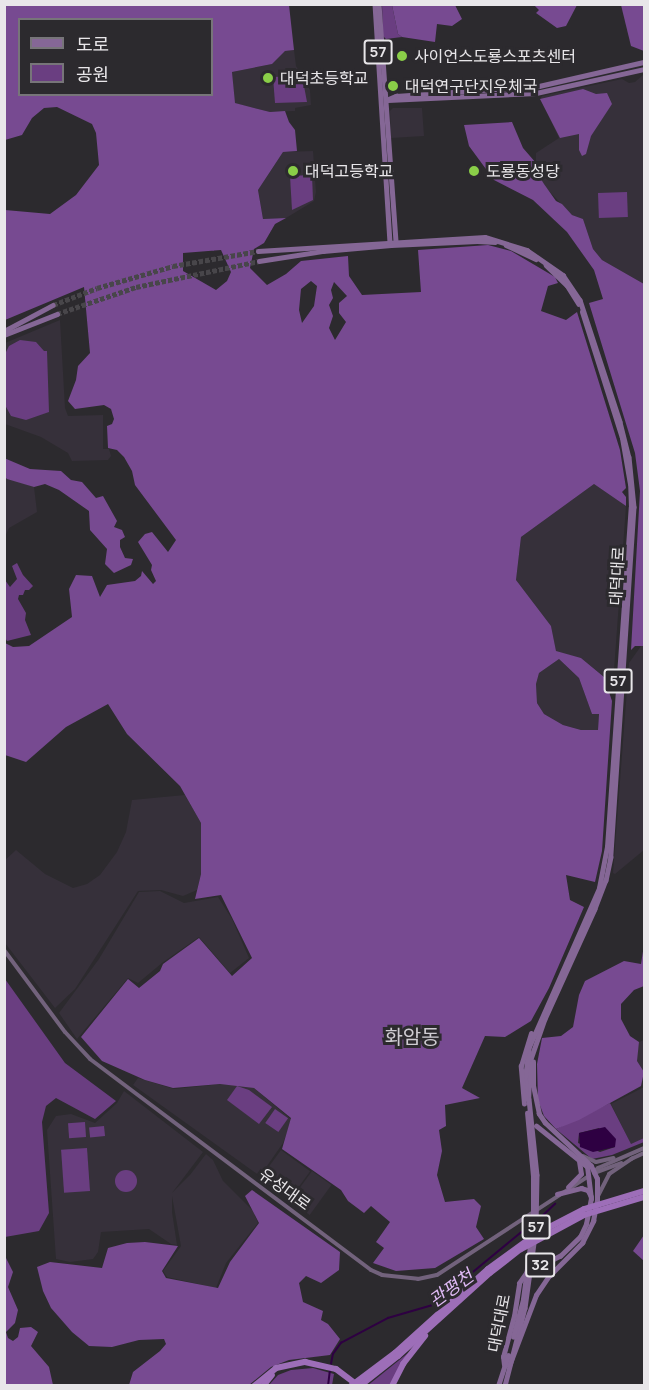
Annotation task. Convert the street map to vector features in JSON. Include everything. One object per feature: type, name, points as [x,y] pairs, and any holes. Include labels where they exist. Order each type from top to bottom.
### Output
[{"type":"highway","points":[[254,1386],[280,1367],[305,1362],[326,1367],[347,1376],[359,1386],[398,1356],[490,1273],[537,1239],[584,1212],[596,1201],[645,1191]]},
{"type":"highway","points":[[596,1201],[645,1197]]},
{"type":"highway","points":[[263,1386],[270,1377],[287,1369],[305,1366],[326,1367],[352,1386],[503,1257],[536,1234],[584,1212]]},
{"type":"highway","points":[[392,1386],[403,1364],[425,1336],[488,1278],[490,1273]]},
{"type":"highway","points":[[346,1386],[371,1372]]},
{"type":"main road","name":"57","points":[[377,4],[393,243]]},
{"type":"main road","points":[[384,100],[396,96],[539,86],[645,62]]},
{"type":"main road","points":[[384,100],[536,93],[645,69]]},
{"type":"main road","name":"57","points":[[384,100],[387,113],[393,243]]},
{"type":"main road","points":[[387,113],[397,101]]},
{"type":"main road","name":"대덕대로","points":[[393,243],[485,237],[527,250],[563,275],[576,292],[585,312],[630,457],[634,507],[611,857],[606,880],[595,909],[533,1052]]},
{"type":"main road","name":"대덕대로","points":[[393,243],[491,242],[515,248],[555,272],[571,290],[581,311],[627,459],[631,507],[605,864],[592,904],[539,1021]]},
{"type":"main road","points":[[258,251],[393,243]]},
{"type":"main road","points":[[259,261],[393,243]]},
{"type":"main road","points":[[4,333],[53,305]]},
{"type":"main road","points":[[4,333],[57,314]]},
{"type":"main road","name":"유성대로","points":[[4,950],[65,1032],[90,1059],[382,1275],[418,1279],[437,1275],[568,1187],[592,1174],[645,1153]]},
{"type":"main road","name":"57","points":[[535,1176],[525,1078],[529,1047],[539,1021]]},
{"type":"main road","points":[[524,1104],[522,1059],[531,1032],[539,1021]]},
{"type":"main road","name":"57","points":[[533,1052],[529,1099],[535,1176]]},
{"type":"main road","points":[[533,1052],[532,1086],[538,1114],[579,1156],[592,1174]]},
{"type":"main road","points":[[536,1125],[579,1156],[596,1162],[624,1157]]},
{"type":"main road","name":"유성대로","points":[[592,1174],[598,1168],[645,1148]]},
{"type":"main road","points":[[568,1187],[582,1172],[579,1156]]},
{"type":"main road","name":"32","points":[[596,1201],[609,1174],[633,1158]]},
{"type":"main road","name":"대덕대로","points":[[507,1366],[503,1358],[514,1316],[519,1283],[526,1273],[560,1256],[579,1237],[596,1201],[592,1174]]},
{"type":"main road","name":"대덕대로","points":[[498,1386],[530,1308],[549,1276],[582,1243],[593,1221],[597,1179],[592,1174]]},
{"type":"main road","name":"대덕대로","points":[[505,1386],[507,1366],[529,1278],[536,1229],[535,1176]]},
{"type":"main road","points":[[557,1194],[581,1188],[588,1190],[596,1201]]},
{"type":"main road","points":[[543,1263],[550,1265],[549,1276]]},
{"type":"shaded area","points":[[5,4],[289,5],[294,50],[285,51],[272,64],[232,72],[235,103],[270,112],[285,111],[295,130],[297,151],[283,152],[258,190],[263,219],[286,218],[275,224],[264,243],[254,249],[250,268],[267,285],[286,274],[301,261],[348,256],[349,276],[362,295],[421,292],[418,250],[488,245],[511,251],[555,277],[558,283],[548,286],[541,311],[566,320],[577,312],[620,450],[626,488],[622,492],[626,497],[626,506],[594,484],[521,537],[516,580],[551,626],[556,651],[581,658],[604,677],[612,701],[602,851],[595,882],[566,875],[570,900],[584,907],[549,988],[531,1021],[505,1037],[485,1036],[462,1088],[480,1098],[445,1105],[446,1126],[439,1130],[442,1151],[437,1175],[445,1202],[474,1199],[481,1206],[476,1227],[484,1239],[435,1268],[396,1271],[373,1263],[384,1248],[376,1242],[390,1222],[371,1206],[364,1213],[348,1201],[341,1190],[282,1149],[291,1118],[254,1088],[220,1084],[173,1088],[145,1080],[102,1061],[81,1037],[128,979],[139,988],[160,971],[163,964],[199,938],[232,976],[252,958],[221,895],[195,899],[201,874],[201,823],[180,786],[127,734],[108,704],[66,727],[26,762],[5,755],[5,643],[13,647],[29,646],[72,617],[69,589],[76,575],[92,576],[100,597],[107,585],[135,581],[141,576],[142,571],[153,584],[156,581],[151,570],[152,565],[138,542],[145,534],[152,532],[168,552],[176,540],[135,485],[132,471],[124,457],[117,450],[108,448],[107,426],[112,424],[114,419],[111,409],[104,405],[75,409],[68,401],[76,380],[78,366],[90,353],[84,287],[5,320],[5,210],[50,214],[76,195],[99,165],[96,133],[92,124],[57,107],[44,108],[32,118],[22,135],[5,140]],"holes":[[[221,250],[231,272],[227,281],[216,290],[183,271],[183,253]],[[311,281],[317,286],[314,306],[302,323],[299,310],[301,289]],[[334,282],[347,296],[339,303],[339,313],[346,322],[335,340],[329,328],[333,316],[329,305],[333,298],[331,290]],[[559,659],[579,678],[592,714],[599,714],[598,730],[581,730],[563,725],[544,714],[537,703],[536,684],[539,673]]]},
{"type":"shaded area","points":[[392,5],[455,5],[462,19],[452,26],[437,24],[435,42],[402,37],[398,34]]},
{"type":"shaded area","points":[[534,5],[577,5],[566,26],[557,28],[536,13],[539,10]]},
{"type":"shaded area","points":[[621,5],[644,5],[644,51],[631,46]]},
{"type":"shaded area","name":"대덕초등학교","points":[[294,50],[296,66],[310,90],[311,105],[295,108],[295,111],[270,112],[234,103],[232,72],[272,64],[285,51]]},
{"type":"shaded area","points":[[644,74],[644,284],[602,260],[593,249],[583,219],[572,215],[546,188],[536,171],[536,153],[559,138],[540,99],[542,96],[622,79],[629,83],[635,82]]},
{"type":"shaded area","points":[[583,89],[596,94],[607,93],[612,104],[591,136],[586,154],[582,156],[579,150],[579,134],[560,138],[540,99]]},
{"type":"shaded area","points":[[393,108],[422,108],[424,136],[391,138],[390,111]]},
{"type":"shaded area","points":[[512,122],[523,148],[536,163],[536,171],[556,201],[572,215],[583,219],[593,249],[602,260],[644,284],[644,646],[635,646],[631,650],[640,491],[635,453],[589,303],[603,299],[594,270],[567,232],[533,200],[494,180],[469,146],[464,125]]},
{"type":"shaded area","name":"대덕고등학교","points":[[313,151],[316,192],[314,201],[286,218],[263,219],[258,190],[283,152]]},
{"type":"shaded area","points":[[60,320],[65,408],[68,416],[103,415],[103,449],[109,449],[111,456],[108,460],[72,461],[68,453],[41,437],[5,424],[5,343]]},
{"type":"shaded area","points":[[4,458],[30,469],[61,471],[71,480],[82,482],[96,498],[103,496],[117,521],[114,527],[122,530],[125,537],[120,540],[120,547],[125,558],[133,559],[131,565],[114,573],[105,564],[107,549],[90,530],[89,511],[59,490],[45,484],[34,487],[7,479]]},
{"type":"shaded area","points":[[5,477],[34,487],[37,512],[9,528],[5,537]]},
{"type":"shaded area","points":[[594,484],[626,506],[613,684],[581,658],[556,652],[551,626],[516,580],[521,537]]},
{"type":"shaded area","points":[[641,646],[644,646],[644,850],[615,874],[613,873],[629,663]]},
{"type":"shaded area","points":[[559,659],[579,678],[592,714],[599,714],[598,730],[581,730],[563,725],[544,714],[537,703],[536,684],[539,673]]},
{"type":"shaded area","points":[[185,795],[201,823],[201,874],[197,890],[183,896],[161,890],[138,891],[75,989],[55,1008],[5,943],[4,861],[16,850],[45,874],[73,888],[87,884],[100,875],[117,852],[126,832],[132,800]]},
{"type":"shaded area","points":[[160,891],[184,903],[218,897],[232,919],[249,958],[230,973],[199,937],[138,983],[128,978],[77,1039],[59,1013],[99,959],[139,892]]},
{"type":"shaded area","points":[[644,945],[644,986],[634,990],[621,1004],[621,1019],[630,1036],[639,1042],[637,1061],[644,1072],[641,1086],[579,1120],[556,1129],[544,1116],[538,1100],[537,1064],[542,1038],[561,1036],[573,1027],[579,995],[585,981],[624,961],[641,964]]},
{"type":"shaded area","points":[[644,1040],[644,1072],[636,1061],[639,1042]]},
{"type":"shaded area","points":[[138,1078],[174,1089],[221,1084],[254,1088],[292,1120],[283,1143],[260,1176],[133,1085]]},
{"type":"shaded area","points":[[644,1087],[644,1138],[631,1145],[611,1104]]},
{"type":"shaded area","points":[[124,1091],[203,1152],[172,1193],[206,1154],[213,1160],[223,1181],[253,1211],[258,1223],[226,1263],[216,1288],[167,1277],[163,1271],[181,1246],[172,1196],[177,1245],[171,1244],[149,1229],[101,1232],[98,1252],[93,1259],[70,1262],[56,1259],[47,1130],[56,1116],[71,1114],[95,1123],[117,1103]]},
{"type":"shaded area","points":[[605,1127],[616,1139],[615,1147],[593,1152],[580,1147],[579,1133]]},
{"type":"shaded area","points":[[281,1150],[310,1171],[290,1199],[260,1178]]},
{"type":"shaded area","points":[[312,1171],[331,1185],[310,1215],[290,1201]]},
{"type":"shaded area","points":[[252,1190],[340,1252],[339,1270],[321,1283],[306,1276],[299,1283],[303,1302],[323,1311],[321,1320],[328,1324],[340,1339],[330,1355],[289,1360],[271,1367],[249,1385],[129,1385],[133,1372],[160,1351],[166,1344],[164,1339],[139,1340],[112,1347],[89,1346],[72,1332],[51,1308],[43,1291],[37,1267],[50,1262],[102,1268],[108,1248],[127,1243],[145,1242],[178,1246],[162,1271],[166,1278],[218,1288],[230,1262],[259,1223],[245,1196]]},
{"type":"shaded area","points":[[644,1235],[644,1261],[633,1251]]},
{"type":"shaded area","points":[[4,1254],[13,1272],[8,1287],[18,1310],[15,1323],[6,1332],[8,1338],[13,1341],[18,1337],[20,1328],[31,1327],[38,1332],[31,1346],[49,1367],[53,1385],[5,1385]]},
{"type":"green space","points":[[382,5],[392,5],[398,34],[402,37],[386,39],[383,36]]},
{"type":"green space","points":[[297,76],[304,86],[307,102],[275,103],[273,77]]},
{"type":"green space","points":[[312,175],[313,200],[292,210],[290,176]]},
{"type":"green space","points":[[627,192],[628,217],[599,218],[598,193]]},
{"type":"green space","points":[[20,340],[36,342],[44,351],[47,351],[49,412],[26,420],[11,416],[5,405],[5,354],[9,346]]},
{"type":"green space","points":[[17,563],[23,575],[33,586],[25,590],[23,595],[19,595],[18,599],[26,613],[25,620],[31,635],[7,641],[4,636],[5,580],[10,587],[17,579],[12,566]]},
{"type":"green space","points":[[5,979],[65,1063],[116,1101],[95,1119],[56,1098],[46,1106],[42,1122],[49,1213],[39,1231],[5,1237]]},
{"type":"green space","points":[[237,1086],[249,1090],[272,1107],[259,1124],[227,1100]]},
{"type":"green space","points":[[610,1103],[631,1144],[644,1138],[644,1142],[612,1155],[592,1159],[556,1129]],"holes":[[[599,1128],[615,1147],[600,1152],[578,1143],[579,1133]]]},
{"type":"green space","points":[[275,1109],[288,1118],[278,1132],[265,1123]]},
{"type":"green space","points":[[85,1122],[86,1137],[69,1138],[68,1123]]},
{"type":"green space","points":[[104,1126],[105,1136],[90,1138],[89,1128]]},
{"type":"green space","points":[[87,1148],[90,1191],[64,1193],[61,1150]]},
{"type":"green space","points":[[126,1170],[134,1173],[137,1181],[134,1189],[126,1192],[118,1189],[115,1181],[118,1173]]},
{"type":"green space","points":[[408,1353],[390,1385],[367,1386]]},
{"type":"green space","points":[[313,1368],[334,1374],[332,1385],[269,1385],[278,1375],[291,1370]]},
{"type":"waterway","name":"관평천","points":[[539,1219],[555,1204]]},
{"type":"waterway","name":"관평천","points":[[331,1364],[333,1354],[341,1343],[388,1318],[433,1305],[530,1225]]},
{"type":"waterway","name":"관평천","points":[[328,1386],[330,1369]]},
{"type":"tunnel","points":[[53,305],[97,288],[173,266],[258,251]]},
{"type":"tunnel","points":[[57,314],[136,287],[259,261]]},
{"type":"place","name":"사이언스도룡스포츠센터","points":[[402,56]]},
{"type":"place","name":"대덕초등학교","points":[[268,78]]},
{"type":"place","name":"대덕연구단지우체국","points":[[393,86]]},
{"type":"place","name":"대덕고등학교","points":[[293,171]]},
{"type":"place","name":"도룡동성당","points":[[474,171]]},
{"type":"district","name":"화암동","points":[[412,1036]]}]
